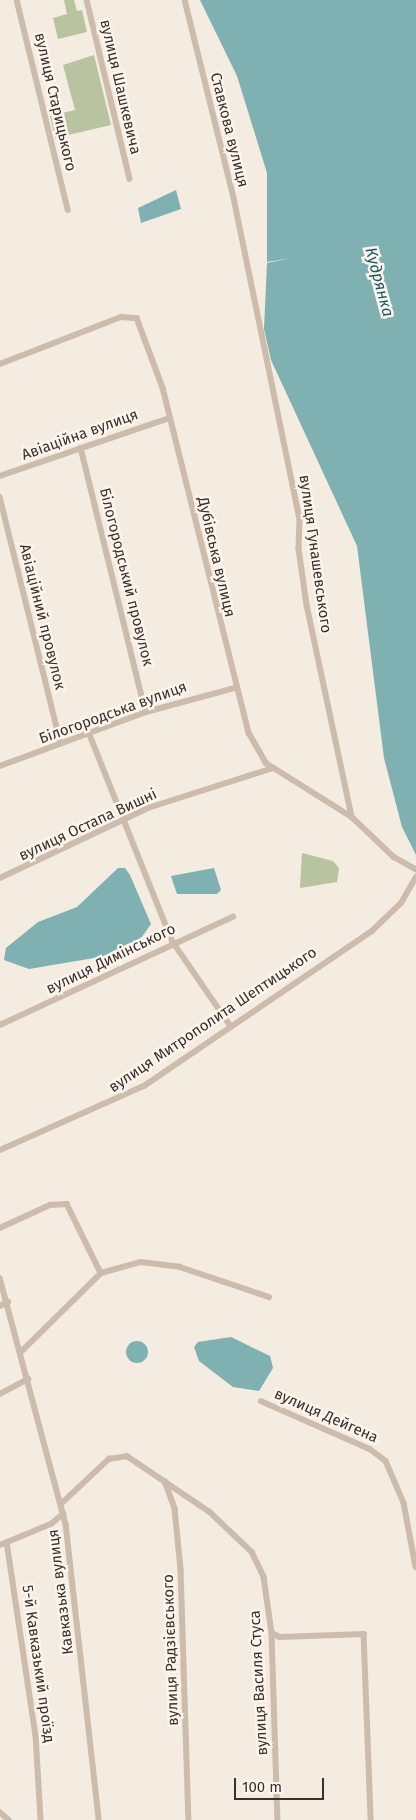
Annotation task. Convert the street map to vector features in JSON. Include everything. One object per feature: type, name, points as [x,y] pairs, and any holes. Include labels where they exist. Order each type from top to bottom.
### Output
[{"type":"street","name":"вулиця Старицького","points":[[17,0],[68,210]]},
{"type":"street","name":"вулиця Шашкевича","points":[[87,0],[130,179]]},
{"type":"street","name":"Ставкова вулиця","points":[[185,0],[248,266]]},
{"type":"street","name":"вулиця Гунашевського","points":[[248,266],[300,519],[299,549],[307,605],[352,817]]},
{"type":"street","name":"Дубівська вулиця","points":[[0,364],[130,315],[140,323],[168,418],[235,688],[249,733],[273,768],[352,817],[394,857],[416,868]]},
{"type":"street","name":"Авіаційна вулиця","points":[[0,476],[168,418]]},
{"type":"street","name":"Білогородський провулок","points":[[81,448],[146,712]]},
{"type":"street","name":"Авіаційний провулок","points":[[0,497],[61,744]]},
{"type":"street","name":"Білогородська вулиця","points":[[0,766],[90,735],[146,712],[235,688]]},
{"type":"street","points":[[90,735],[122,819],[173,942],[230,1025]]},
{"type":"street","name":"вулиця Остапа Вишні","points":[[0,878],[122,819],[273,768]]},
{"type":"street","name":"вулиця Митрополита Шептицького","points":[[0,1150],[104,1107],[230,1025],[372,931],[401,903],[416,877]]},
{"type":"street","name":"вулиця Димінського","points":[[0,1025],[173,942],[233,917]]},
{"type":"street","points":[[0,1228],[50,1205],[67,1204],[101,1273]]},
{"type":"street","points":[[22,1351],[101,1273],[141,1262],[160,1263],[269,1297]]},
{"type":"street","name":"Кавказька вулиця","points":[[0,1278],[22,1351],[61,1504],[74,1569],[99,1820]]},
{"type":"street","points":[[0,1306],[8,1302]]},
{"type":"street","points":[[0,1394],[28,1378]]},
{"type":"street","name":"вулиця Дейгена","points":[[261,1401],[370,1449],[386,1461],[404,1503],[416,1567]]},
{"type":"street","name":"вулиця Василя Стуса","points":[[61,1504],[118,1454],[165,1481],[210,1512],[252,1552],[264,1577],[272,1633],[278,1820]]},
{"type":"street","name":"вулиця Радзієвського","points":[[165,1481],[175,1509],[181,1568],[189,1820]]},
{"type":"street","points":[[0,1545],[63,1514]]},
{"type":"street","name":"5-й Кавказький проїзд","points":[[7,1542],[36,1735],[40,1820]]},
{"type":"street","points":[[272,1633],[280,1637],[364,1634],[371,1820]]},
{"type":"street","points":[[0,1812],[9,1820]]},
{"type":"green space","points":[[64,0],[74,0],[77,11],[82,10],[87,32],[58,39],[53,18],[67,14]]},
{"type":"green space","points":[[94,55],[111,125],[55,138],[50,116],[75,110],[63,65]]},
{"type":"green space","points":[[302,853],[333,861],[339,868],[337,882],[300,888]]},
{"type":"water","name":"Кудрянка","points":[[200,0],[416,0],[416,855],[402,827],[384,758],[357,546],[271,360],[264,329],[267,263],[291,258],[267,262],[267,173],[237,76]]},
{"type":"water","points":[[176,190],[181,209],[141,223],[138,208]]},
{"type":"water","points":[[118,868],[125,868],[130,875],[151,924],[139,941],[106,956],[29,969],[4,960],[6,948],[38,922],[77,907]]},
{"type":"water","points":[[214,868],[221,890],[217,894],[177,894],[171,876]]},
{"type":"water","points":[[231,1337],[270,1356],[273,1368],[259,1391],[233,1387],[199,1361],[194,1347],[198,1342]]},
{"type":"water","points":[[137,1341],[145,1344],[148,1352],[145,1360],[137,1363],[129,1360],[126,1352],[129,1344]]}]
